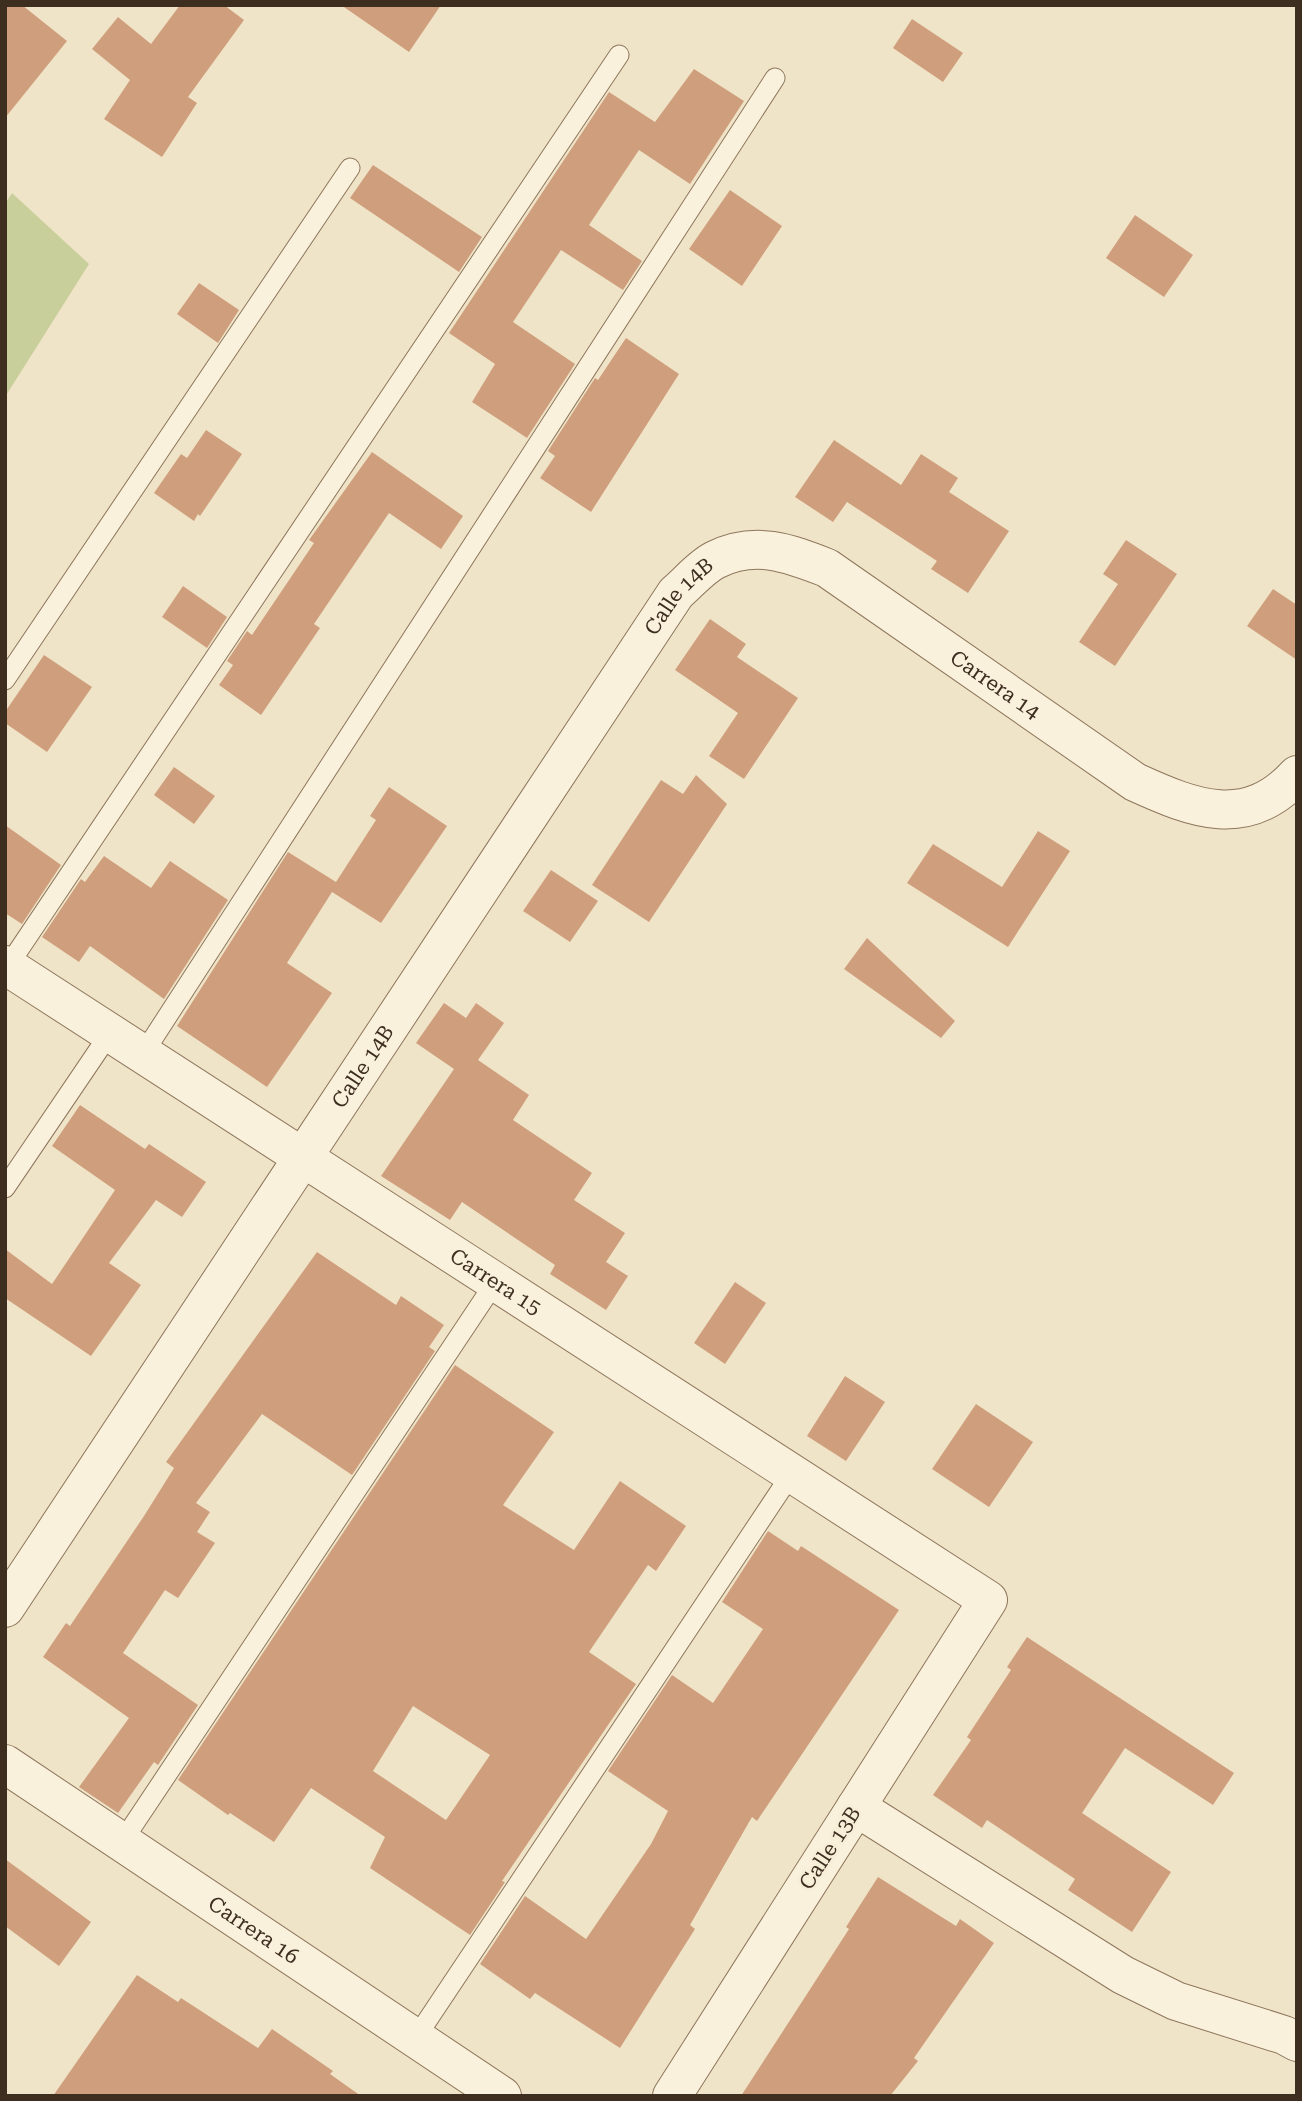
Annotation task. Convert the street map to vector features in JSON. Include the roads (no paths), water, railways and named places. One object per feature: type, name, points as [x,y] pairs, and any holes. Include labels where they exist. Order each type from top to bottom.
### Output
[{"type":"street","name":"Carrera 14","points":[[744,551],[783,551],[827,568],[1135,782],[1182,803],[1219,810],[1251,808],[1287,786],[1297,775]]},
{"type":"street","name":"Calle 14B","points":[[5,1608],[676,593],[713,561],[744,551]]},
{"type":"street","name":"Carrera 15","points":[[6,966],[988,1600]]},
{"type":"street","name":"Calle 13B","points":[[672,2096],[988,1600]]},
{"type":"street","name":"Carrera 16","points":[[5,1764],[502,2096]]},
{"type":"street","points":[[856,1807],[1123,1975],[1176,2001],[1293,2048]]},
{"type":"lane","points":[[6,966],[620,55]]},
{"type":"lane","points":[[143,1054],[775,78]]},
{"type":"lane","points":[[5,680],[349,168]]},
{"type":"lane","points":[[5,1188],[110,1033]]},
{"type":"lane","points":[[122,1842],[496,1281]]},
{"type":"lane","points":[[415,2039],[792,1473]]}]
